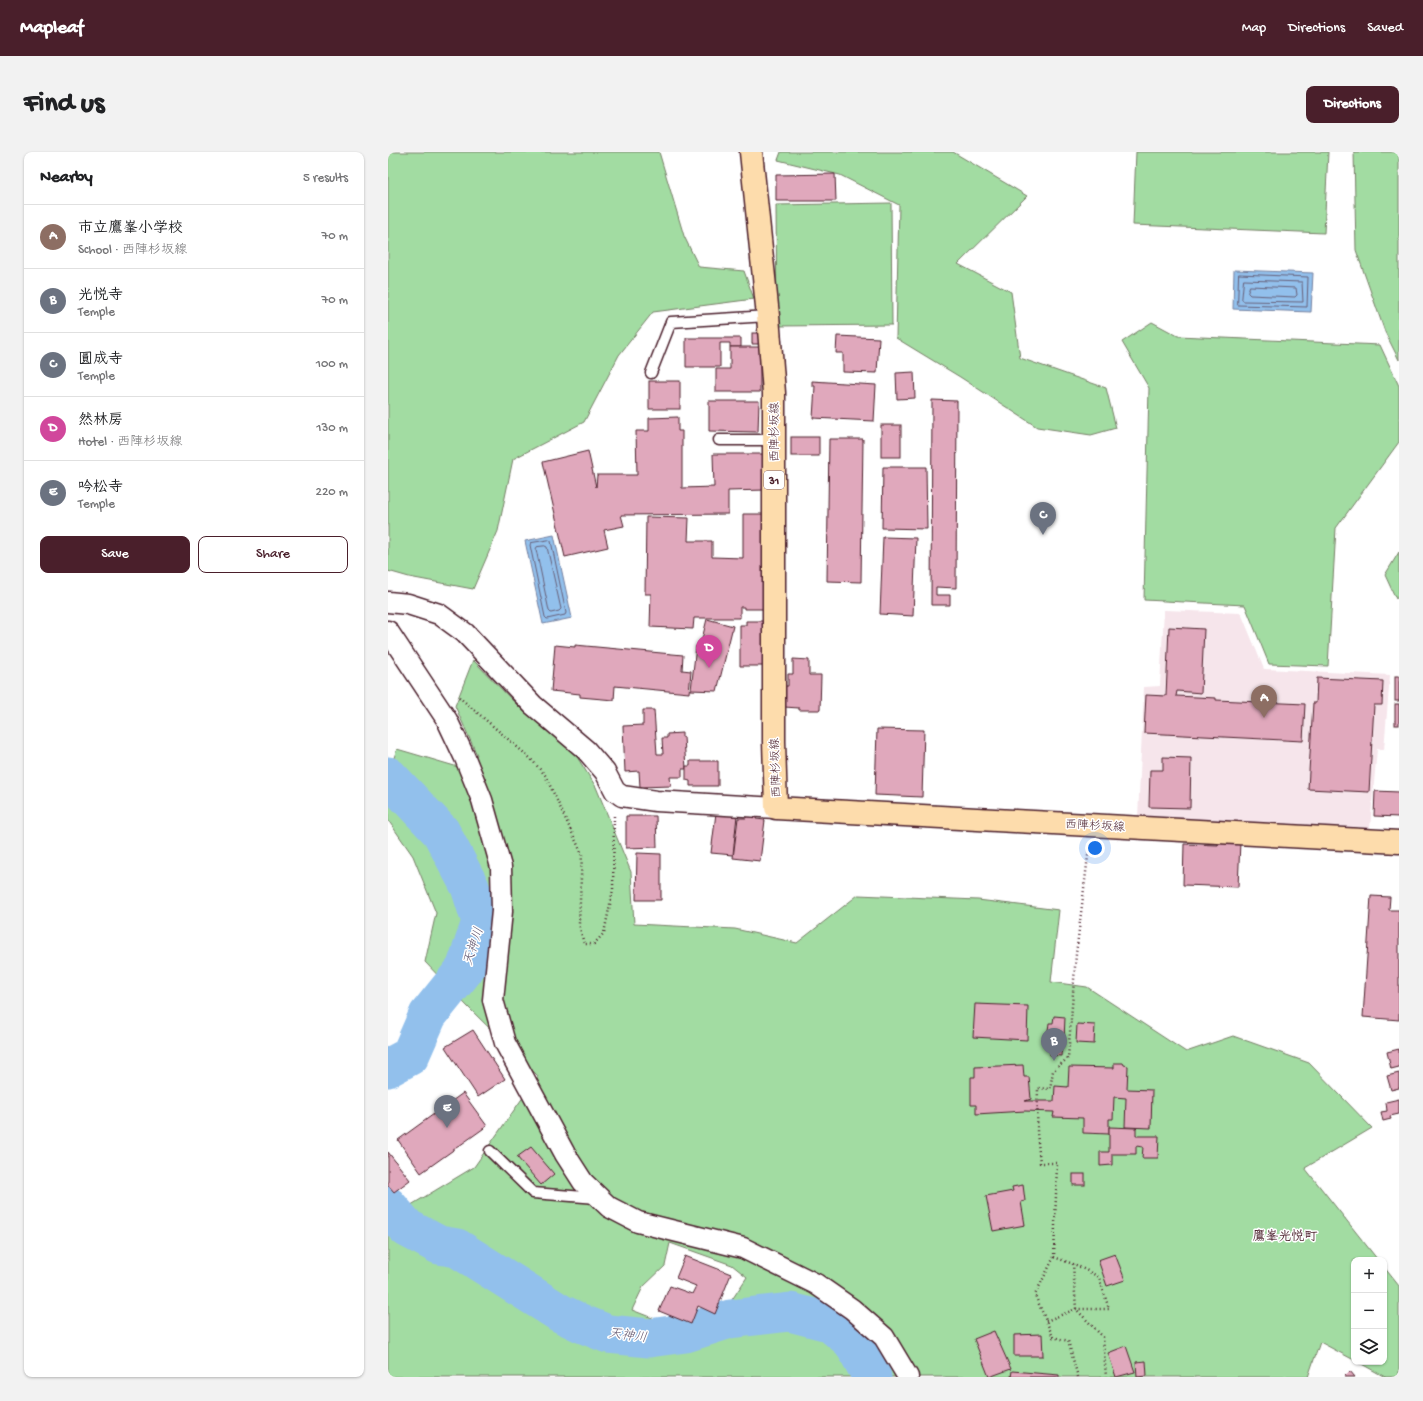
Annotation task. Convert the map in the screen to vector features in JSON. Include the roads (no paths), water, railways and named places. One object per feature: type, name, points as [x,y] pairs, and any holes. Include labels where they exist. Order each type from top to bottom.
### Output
[{"type":"main road","name":"西陣杉坂線","points":[[751,152],[768,316],[774,393],[774,741],[776,808],[1399,842]]},
{"type":"street","points":[[388,602],[408,604],[439,614],[465,633],[534,706],[586,750],[605,772],[615,791],[622,796],[656,801],[776,808]]},
{"type":"street","points":[[388,631],[447,720],[465,758],[482,800],[501,867],[502,911],[493,1000],[505,1043],[565,1154],[583,1182],[609,1207],[638,1222],[743,1248],[816,1284],[852,1309],[884,1337],[908,1377]]},
{"type":"lane","points":[[651,373],[671,322],[768,316]]},
{"type":"lane","points":[[719,440],[774,440]]},
{"type":"lane","points":[[490,1151],[533,1193],[599,1198]]},
{"type":"water","points":[[1234,270],[1313,273],[1311,312],[1233,309]]},
{"type":"water","points":[[554,535],[572,618],[543,624],[525,541]]},
{"type":"waterway","name":"天神川","points":[[388,776],[441,832],[470,887],[481,922],[465,969],[428,1015],[410,1056],[388,1068]]},
{"type":"waterway","name":"天神川","points":[[388,1206],[407,1228],[439,1245],[457,1248],[560,1313],[608,1334],[649,1338],[686,1333],[730,1319],[790,1312],[829,1322],[852,1341],[872,1377]]},
{"type":"place","name":"圓成寺","points":[[1043,535]]},
{"type":"place","name":"然林房","points":[[709,668]]},
{"type":"place","name":"市立鷹峯小学校","points":[[1264,718]]},
{"type":"place","name":"光悦寺","points":[[1054,1061]]},
{"type":"place","name":"吟松寺","points":[[447,1128]]},
{"type":"district","name":"鷹峯光悦町","points":[[1285,1235]]}]
